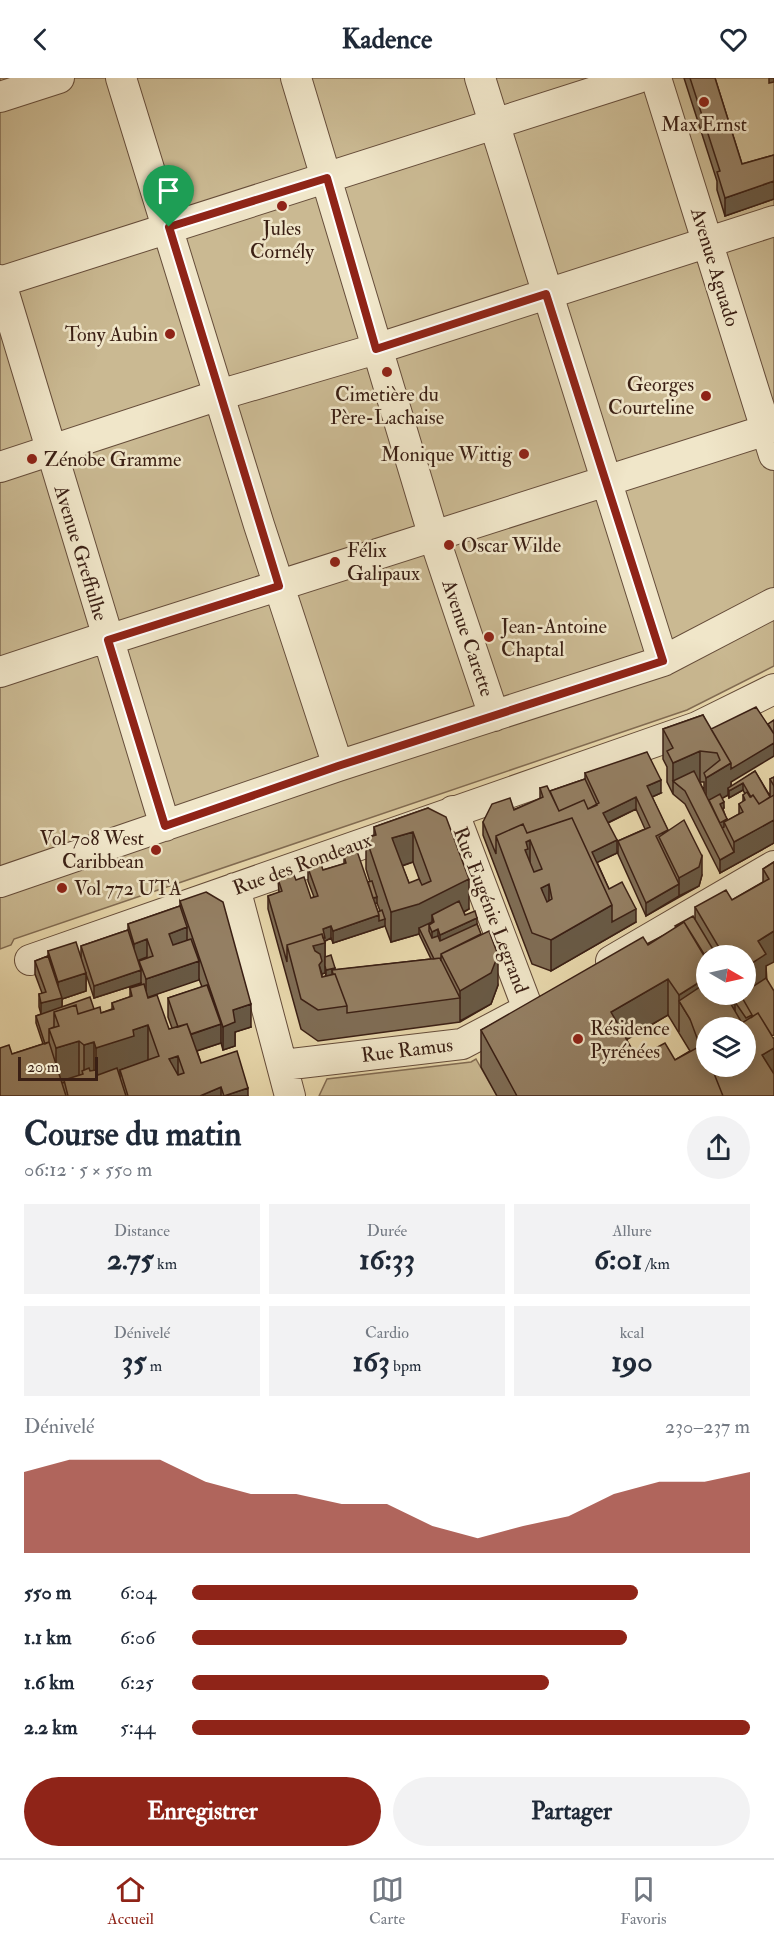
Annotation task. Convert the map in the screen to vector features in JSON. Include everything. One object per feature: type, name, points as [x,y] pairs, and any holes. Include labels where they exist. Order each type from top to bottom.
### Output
[{"type":"street","points":[[0,97],[59,78]]},
{"type":"street","points":[[121,78],[279,586],[338,766]]},
{"type":"street","name":"Avenue Carette","points":[[296,78],[433,534],[494,716]]},
{"type":"street","points":[[480,78],[663,661]]},
{"type":"street","points":[[0,281],[638,78]]},
{"type":"street","name":"Avenue Aguado","points":[[656,78],[707,242],[764,387],[770,442]]},
{"type":"street","points":[[0,467],[219,395],[376,349],[774,220]]},
{"type":"street","name":"Avenue Greffulhe","points":[[0,281],[165,826]]},
{"type":"street","points":[[0,672],[94,641],[108,640],[279,586],[433,534],[606,480],[770,442]]},
{"type":"street","points":[[0,882],[338,766],[663,661],[774,603]]},
{"type":"street","name":"Rue des Rondeaux","points":[[30,960],[697,727],[774,689]]},
{"type":"street","name":"Rue Eugénie Legrand","points":[[453,811],[539,1003]]},
{"type":"street","points":[[591,973],[774,866]]},
{"type":"street","points":[[235,888],[290,1096]]},
{"type":"street","name":"Rue Ramus","points":[[282,1065],[462,1044],[539,1003]]},
{"type":"shaded area","name":"Cimetière du Père-Lachaise","points":[[0,78],[774,78],[774,666],[687,710],[14,939],[11,945],[0,949]]},
{"type":"shaded area","points":[[476,1059],[497,1096],[319,1096],[327,1079],[471,1062]]},
{"type":"building","points":[[690,78],[715,78],[742,164],[774,155],[774,181],[725,198],[717,172],[720,171]]},
{"type":"building","points":[[756,707],[774,734],[774,743],[731,769],[731,763],[711,729]]},
{"type":"building","points":[[703,715],[731,763],[706,778],[704,773],[720,760],[717,753],[700,751],[673,763],[667,751],[673,748],[663,729]]},
{"type":"building","points":[[774,720],[774,734],[768,724]]},
{"type":"building","points":[[647,752],[661,780],[647,786],[668,830],[656,836],[679,884],[646,903],[618,841],[650,827],[636,797],[603,813],[617,840],[592,852],[609,889],[622,882],[636,909],[612,922],[612,905],[572,818],[527,833],[523,824],[496,836],[496,854],[483,822],[492,804],[510,798],[514,810],[543,797],[540,788],[547,786],[559,811],[584,800],[588,809],[599,803],[585,773]]},
{"type":"building","points":[[694,771],[734,852],[720,860],[685,791],[673,781]]},
{"type":"building","points":[[755,771],[770,797],[759,804],[753,795],[751,797],[743,783],[729,791],[728,788]]},
{"type":"building","points":[[585,779],[597,805],[588,809],[584,800],[559,811],[550,791]]},
{"type":"building","points":[[747,792],[750,797],[753,795],[759,804],[774,795],[774,820],[734,842],[724,822],[743,812],[739,804],[745,800],[743,795]]},
{"type":"building","points":[[720,794],[724,802],[720,804],[727,819],[720,823],[709,800]]},
{"type":"building","points":[[428,808],[446,817],[469,879],[419,904],[391,912],[366,838],[376,835],[374,827]],"holes":[[[413,832],[431,881],[422,885],[419,879],[409,883],[392,838]]]},
{"type":"building","points":[[572,818],[612,905],[551,940],[532,933],[496,836],[523,824],[527,833]],"holes":[[[530,840],[542,869],[534,872],[525,850],[528,849],[526,842]],[[549,884],[552,899],[547,902],[541,888]]]},
{"type":"building","points":[[684,820],[702,856],[699,867],[679,878],[659,837]]},
{"type":"building","points":[[357,851],[379,915],[333,931],[331,926],[323,929],[325,938],[322,934],[287,945],[287,962],[268,896],[282,891],[278,879],[293,873],[296,880],[304,877],[311,898],[318,896],[308,868],[321,864],[323,870],[346,863],[344,856]]},
{"type":"building","points":[[774,862],[774,931],[758,941],[766,954],[756,960],[756,945],[717,945],[695,907],[726,890],[732,900],[769,879],[763,869]]},
{"type":"building","points":[[372,881],[377,897],[373,898],[368,882]]},
{"type":"building","points":[[206,892],[223,902],[251,1004],[233,1010],[235,1022],[223,1027],[180,901]]},
{"type":"building","points":[[459,901],[465,915],[475,911],[477,918],[440,935],[438,929],[432,932],[429,925],[434,922],[432,915]]},
{"type":"building","points":[[180,906],[187,927],[169,934],[173,945],[191,939],[199,961],[146,979],[139,961],[153,956],[147,939],[134,944],[128,924]]},
{"type":"building","points":[[382,910],[385,919],[379,921],[378,912]]},
{"type":"building","points":[[693,916],[710,945],[698,945],[684,922],[675,926]]},
{"type":"building","points":[[432,922],[429,925],[429,931],[432,938],[438,936],[440,941],[477,924],[481,934],[441,954],[441,961],[440,958],[434,959],[419,928]]},
{"type":"building","points":[[684,922],[698,945],[696,984],[679,995],[668,979],[611,1012],[637,1058],[665,1043],[675,1060],[696,1048],[696,1077],[715,1077],[723,1096],[517,1096],[481,1030],[643,937],[648,945]]},
{"type":"building","points":[[128,930],[141,970],[94,986],[81,946]]},
{"type":"building","points":[[489,931],[498,955],[491,973],[460,991],[441,954]]},
{"type":"building","points":[[322,934],[325,943],[313,946],[320,954],[322,961],[319,965],[322,977],[335,974],[347,1006],[318,1010],[301,999],[287,945]]},
{"type":"building","points":[[76,942],[86,973],[58,982],[48,951]]},
{"type":"building","points":[[331,955],[335,968],[326,970],[325,957]]},
{"type":"building","points":[[48,956],[62,998],[41,1003],[39,994],[46,992],[35,961]]},
{"type":"building","points":[[440,958],[460,998],[347,1013],[347,1006],[332,970]]},
{"type":"building","points":[[766,978],[774,991],[774,1035],[772,1036],[758,1013],[752,1017],[746,1005],[756,1005],[756,984]]},
{"type":"building","points":[[144,984],[148,998],[157,995],[169,1029],[187,1024],[201,1063],[237,1051],[248,1088],[224,1096],[221,1087],[200,1096],[128,1096],[120,1070],[159,1056],[148,1025],[133,1030],[134,1036],[96,1048],[94,1042],[84,1045],[79,1041],[56,1048],[49,1029],[59,1026],[54,1012],[76,1005],[78,1014],[100,1007],[101,1013],[114,1009],[112,1003],[132,996],[130,988]],"holes":[[[178,1056],[184,1073],[178,1075],[169,1059]]]},
{"type":"building","points":[[207,985],[221,1024],[191,1034],[187,1024],[178,1027],[168,998]]},
{"type":"building","points":[[696,990],[696,1005],[731,1005],[738,1017],[696,1017],[696,1035],[690,1019],[679,1001]]},
{"type":"building","points":[[90,997],[94,1009],[78,1014],[76,1005],[54,1012],[54,1027],[49,1029],[49,1042],[45,1044],[36,1016]]},
{"type":"building","points":[[737,1005],[746,1005],[752,1015],[745,1017]]},
{"type":"building","points":[[758,1013],[774,1039],[774,1048],[762,1055],[774,1074],[774,1096],[723,1096],[715,1077],[756,1077],[756,1017],[752,1017]]},
{"type":"building","points":[[49,1042],[66,1096],[0,1096],[0,1048],[9,1045],[12,1054]]},
{"type":"building","points":[[89,1068],[90,1071],[96,1070],[98,1075],[117,1068],[126,1096],[68,1096],[64,1080],[83,1074],[82,1071]]},
{"type":"place","name":"Max Ernst","points":[[704,102]]},
{"type":"place","name":"Jules Cornély","points":[[282,206]]},
{"type":"place","name":"Tony Aubin","points":[[170,334]]},
{"type":"place","name":"Cimetière du Père-Lachaise","points":[[387,372]]},
{"type":"place","name":"Georges Courteline","points":[[706,396]]},
{"type":"place","name":"Monique Wittig","points":[[524,454]]},
{"type":"place","name":"Zénobe Gramme","points":[[32,459]]},
{"type":"place","name":"Oscar Wilde","points":[[449,545]]},
{"type":"place","name":"Félix Galipaux","points":[[335,562]]},
{"type":"place","name":"Jean-Antoine Chaptal","points":[[489,637]]},
{"type":"place","name":"Vol 708 West Caribbean","points":[[156,850]]},
{"type":"place","name":"Vol 772 UTA","points":[[62,888]]},
{"type":"place","name":"Résidence Pyrénées","points":[[578,1039]]},
{"type":"route","points":[[327,178],[376,349],[546,294],[663,661],[338,766],[165,826],[108,640],[279,586],[169,227],[327,178]]}]
